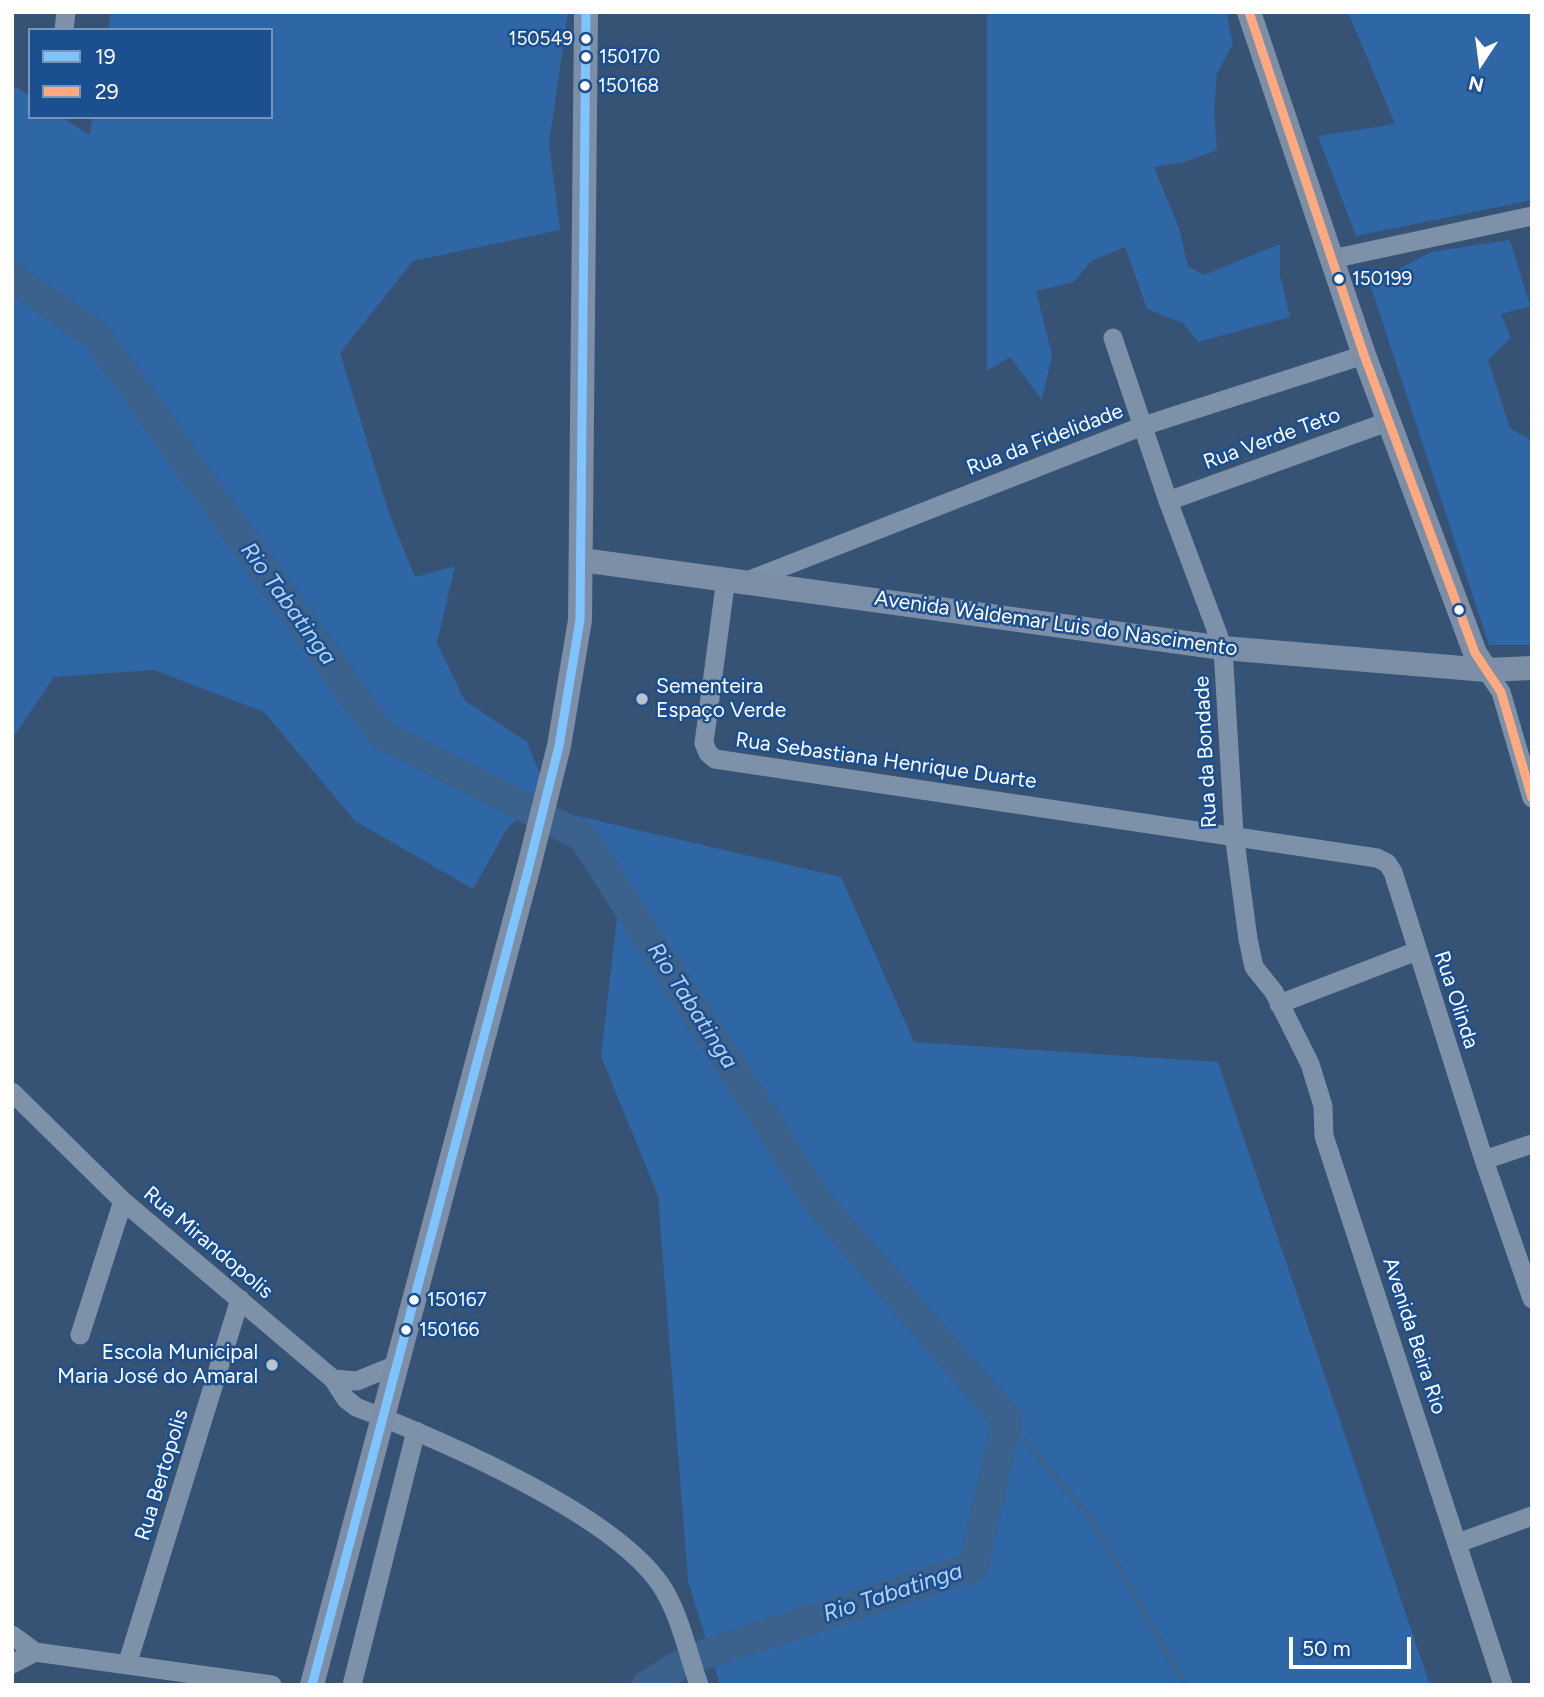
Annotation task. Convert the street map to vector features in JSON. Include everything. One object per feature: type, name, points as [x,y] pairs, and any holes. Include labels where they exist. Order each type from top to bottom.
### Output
[{"type":"main road","points":[[312,1685],[528,866],[573,670],[580,620],[582,560],[586,12]]},
{"type":"main road","points":[[1249,12],[1364,355],[1391,421],[1475,653],[1486,670]]},
{"type":"main road","name":"Avenida Waldemar Luis do Nascimento","points":[[582,560],[737,579],[1223,648],[1486,670],[1532,668]]},
{"type":"street","points":[[1332,259],[1532,216]]},
{"type":"street","name":"Rua da Bondade","points":[[1113,338],[1168,501],[1223,648],[1234,834],[1254,967],[1279,1004]]},
{"type":"street","name":"Rua da Fidelidade","points":[[737,579],[1143,426],[1364,355]]},
{"type":"street","name":"Rua Verde Teto","points":[[1168,501],[1391,421]]},
{"type":"street","name":"Rua Sebastiana Henrique Duarte","points":[[737,579],[704,743],[708,753],[715,759],[1234,834]]},
{"type":"street","points":[[1486,670],[1501,692],[1532,798]]},
{"type":"street","name":"Rua Olinda","points":[[1234,834],[1377,858],[1387,863],[1393,872],[1484,1160],[1532,1299]]},
{"type":"street","points":[[1279,1004],[1417,951]]},
{"type":"street","name":"Avenida Beira Rio","points":[[1279,1004],[1320,1090],[1324,1136],[1503,1685]]},
{"type":"street","name":"Rua Mirandopolis","points":[[12,1093],[123,1202],[333,1379],[356,1408],[516,1478],[602,1531],[639,1560],[663,1588],[697,1677]]},
{"type":"street","points":[[1484,1160],[1532,1144]]},
{"type":"street","points":[[80,1335],[123,1202]]},
{"type":"street","name":"Rua Bertopolis","points":[[127,1665],[240,1299]]},
{"type":"street","points":[[333,1379],[357,1381],[396,1365]]},
{"type":"street","points":[[352,1685],[415,1432]]},
{"type":"street","points":[[1458,1543],[1532,1516]]},
{"type":"street","points":[[12,1635],[35,1653],[272,1685]]},
{"type":"street","points":[[12,1664],[35,1653]]},
{"type":"shaded area","points":[[111,12],[568,12],[549,143],[560,230],[413,261],[340,353],[389,513],[415,577],[455,566],[437,643],[465,701],[527,742],[547,791],[507,829],[473,889],[355,821],[264,712],[154,670],[54,677],[12,739],[12,85],[28,95],[28,119],[65,119],[89,135],[93,119],[273,119],[273,28],[108,28]]},
{"type":"shaded area","points":[[987,12],[1226,12],[1233,44],[1217,73],[1214,110],[1217,150],[1185,162],[1154,167],[1179,228],[1188,266],[1204,275],[1280,244],[1280,275],[1290,317],[1198,342],[1183,323],[1147,309],[1125,247],[1091,261],[1074,282],[1036,291],[1052,355],[1042,400],[1010,357],[987,371]]},
{"type":"shaded area","points":[[1348,12],[1532,12],[1532,200],[1356,236],[1318,136],[1395,124]]},
{"type":"shaded area","points":[[1510,240],[1530,306],[1501,314],[1511,338],[1488,360],[1510,428],[1532,441],[1532,645],[1489,645],[1370,284],[1431,252]]},
{"type":"shaded area","points":[[573,815],[841,877],[914,1042],[1218,1062],[1430,1685],[720,1685],[688,1581],[658,1196],[601,1056],[617,918]]},
{"type":"waterway","name":"Rio Tabatinga","points":[[12,277],[96,335],[381,734],[583,837],[819,1203],[1007,1420],[973,1567],[690,1659],[647,1685]]},
{"type":"waterway","points":[[1007,1420],[1093,1521],[1185,1685]]},
{"type":"transit line","name":"19","points":[[312,1685],[529,866],[559,746],[580,620],[586,12]]},
{"type":"transit line","name":"29","points":[[1249,12],[1364,355],[1475,653],[1501,692],[1532,798]]},
{"type":"place","name":"150549","points":[[586,39]]},
{"type":"place","name":"150170","points":[[586,57]]},
{"type":"place","name":"150168","points":[[585,86]]},
{"type":"place","name":"150199","points":[[1339,279]]},
{"type":"place","name":"Sementeira Espaço Verde","points":[[642,699]]},
{"type":"place","name":"150167","points":[[414,1300]]},
{"type":"place","name":"150166","points":[[406,1330]]},
{"type":"place","name":"Escola Municipal Maria José do Amaral","points":[[272,1365]]}]
